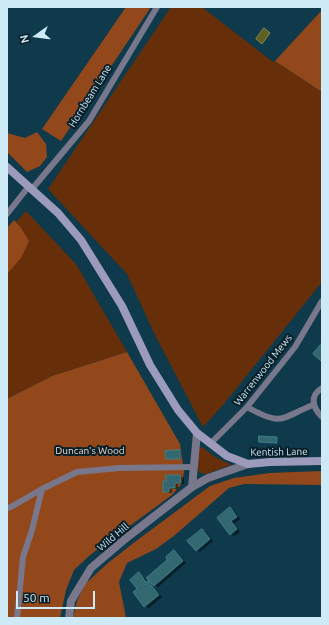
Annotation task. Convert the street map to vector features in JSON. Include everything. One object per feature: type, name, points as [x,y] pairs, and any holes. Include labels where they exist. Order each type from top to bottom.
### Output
[{"type":"main road","name":"Kentish Lane","points":[[7,167],[58,213],[80,240],[122,306],[150,365],[178,410],[197,433],[227,456],[248,464],[322,461]]},
{"type":"street","points":[[192,487],[197,433]]},
{"type":"street","name":"Wild Hill","points":[[69,618],[71,601],[91,568],[125,539],[192,487],[208,478],[248,464]]},
{"type":"lane","name":"Hornbeam Lane","points":[[7,214],[89,121],[157,7]]},
{"type":"lane","name":"Warrenwood Mews","points":[[210,444],[248,407],[295,348],[322,301]]},
{"type":"lane","points":[[322,388],[313,398],[313,405],[322,417]]},
{"type":"lane","points":[[248,407],[265,416],[279,419],[313,405]]},
{"type":"lane","points":[[7,508],[42,488],[77,472],[119,468],[193,467]]},
{"type":"lane","points":[[17,618],[23,557],[32,530],[42,488]]},
{"type":"shaded area","points":[[171,7],[202,7],[273,62],[275,61],[322,92],[322,282],[223,405],[203,427],[154,333],[127,274],[48,189]]},
{"type":"shaded area","points":[[264,28],[270,33],[262,44],[256,39]]},
{"type":"shaded area","points":[[26,211],[76,264],[127,352],[52,376],[7,399],[7,232]]},
{"type":"shaded area","points":[[202,447],[215,457],[231,465],[206,474],[200,473],[197,468],[199,448]]},
{"type":"green space","points":[[126,7],[151,7],[61,141],[42,129]]},
{"type":"green space","points":[[322,10],[322,92],[275,61]]},
{"type":"green space","points":[[37,132],[46,144],[47,157],[40,166],[27,172],[7,152],[7,133],[25,138]]},
{"type":"green space","points":[[14,220],[29,241],[21,258],[7,274],[7,228]]},
{"type":"green space","name":"Duncan's Wood","points":[[127,352],[180,444],[184,472],[182,483],[172,495],[90,555],[74,570],[66,590],[60,618],[7,618],[7,399],[52,376]]},
{"type":"green space","points":[[322,471],[322,485],[244,484],[229,488],[175,535],[156,549],[127,563],[119,582],[126,618],[73,618],[77,601],[85,584],[108,563],[136,541],[210,486],[234,478],[269,473]]},
{"type":"building","points":[[322,343],[322,359],[321,361],[313,354]]},
{"type":"building","points":[[259,436],[277,437],[277,443],[259,442]]},
{"type":"building","points":[[180,450],[180,459],[166,459],[165,451]]},
{"type":"building","points":[[166,475],[180,475],[181,483],[175,483],[175,488],[169,488],[169,492],[163,492],[163,481],[166,481]]},
{"type":"building","points":[[230,507],[237,517],[231,521],[237,529],[230,535],[217,518]]},
{"type":"building","points":[[202,529],[210,539],[196,551],[187,541]]},
{"type":"building","points":[[174,550],[183,561],[154,586],[146,578],[167,560],[166,557]]},
{"type":"building","points":[[139,572],[146,582],[148,581],[159,595],[144,607],[133,592],[137,589],[130,580]]}]
